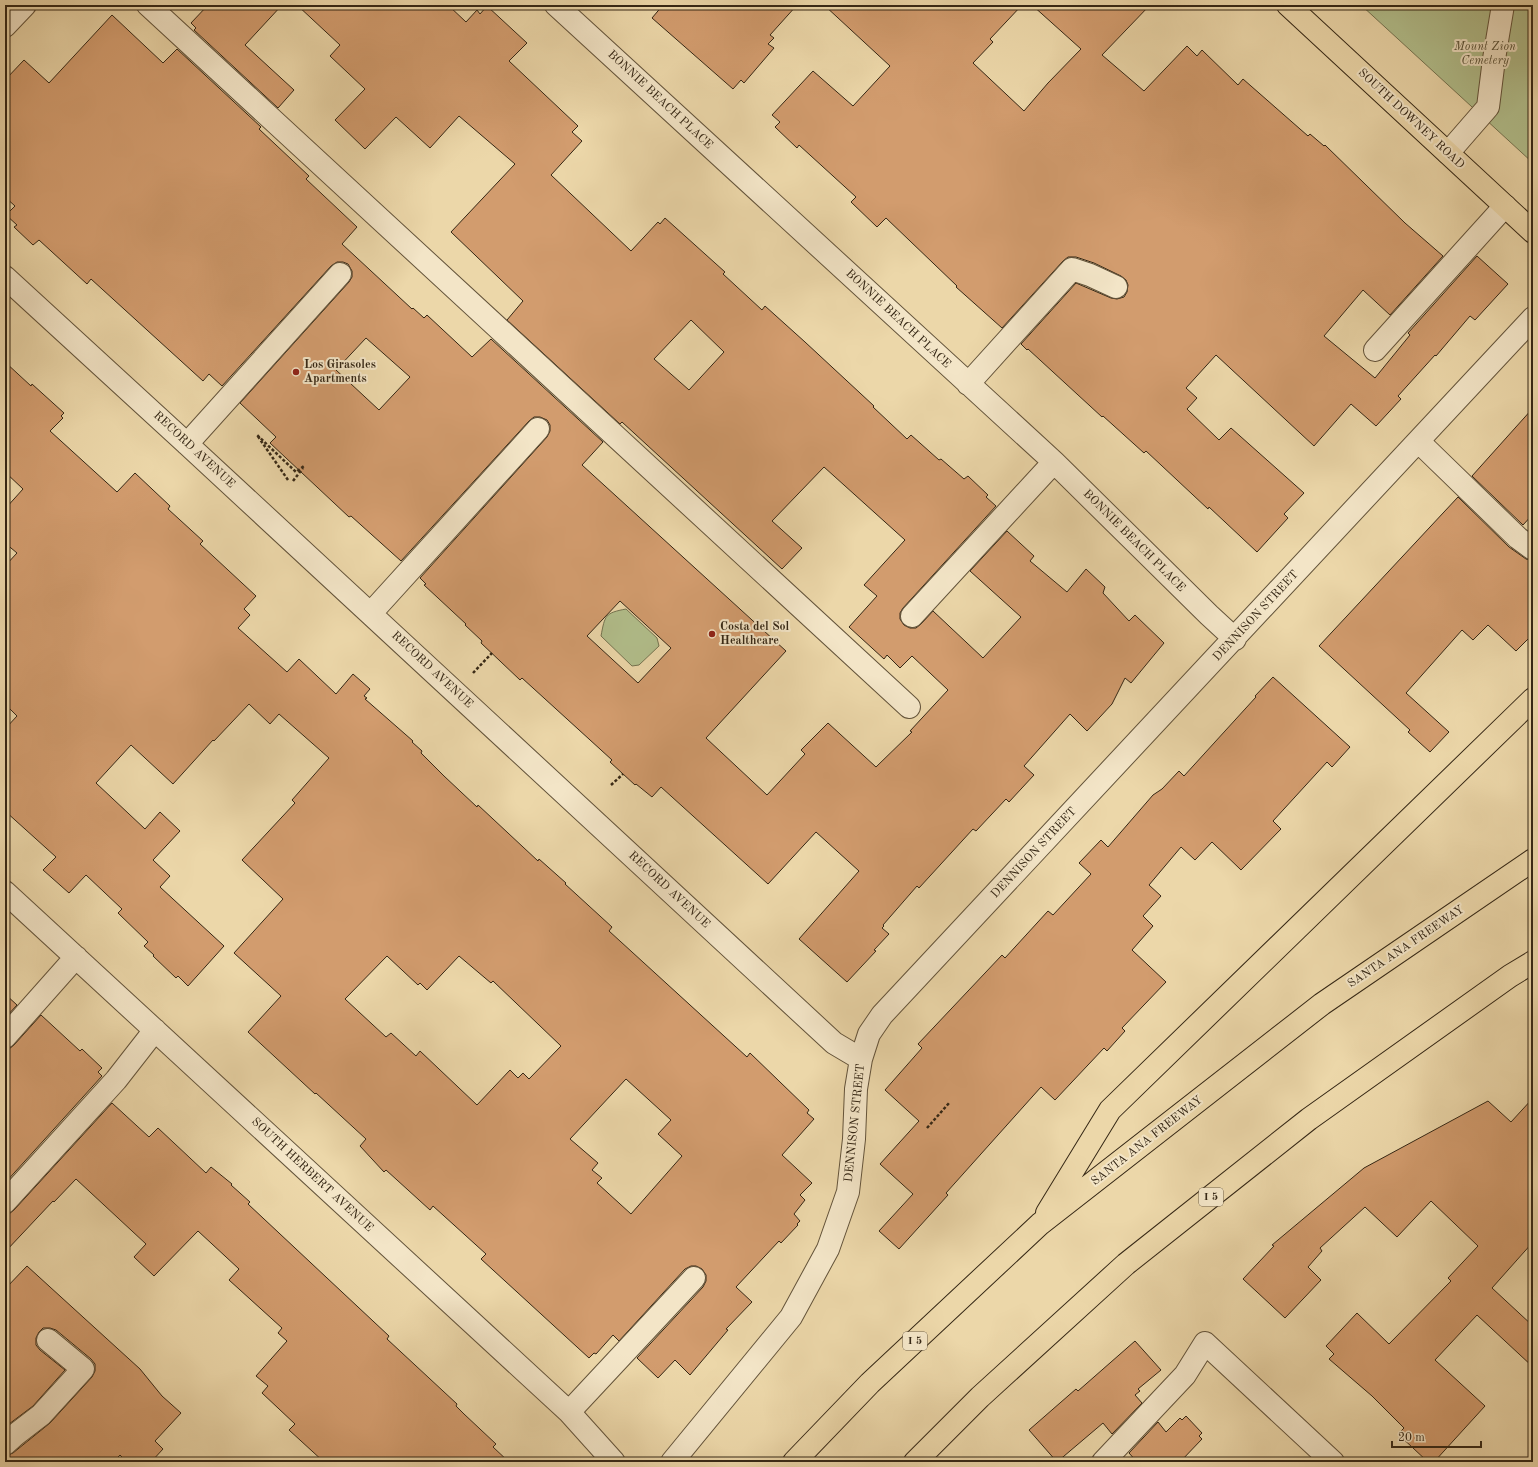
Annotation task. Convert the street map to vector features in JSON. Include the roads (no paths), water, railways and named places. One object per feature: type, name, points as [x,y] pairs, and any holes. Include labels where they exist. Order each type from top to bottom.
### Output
[{"type":"main road","name":"SOUTH DOWNEY ROAD","points":[[1288,5],[1533,232]]},
{"type":"main road","points":[[1040,1224],[1110,1110],[1533,699]]},
{"type":"main road","name":"SANTA ANA FREEWAY","points":[[794,1462],[870,1383],[1040,1224],[1322,1004],[1533,860]]},
{"type":"main road","name":"I 5","points":[[915,1462],[980,1397],[1126,1264],[1309,1119],[1510,976],[1533,962]]},
{"type":"street","points":[[5,26],[25,5]]},
{"type":"street","points":[[148,5],[474,317],[909,707]]},
{"type":"street","name":"BONNIE BEACH PLACE","points":[[556,5],[1054,462],[1235,639]]},
{"type":"street","points":[[1448,153],[1488,107],[1503,5]]},
{"type":"street","points":[[1375,350],[1505,206]]},
{"type":"street","points":[[968,384],[1072,269],[1090,275],[1116,287]]},
{"type":"street","points":[[187,444],[340,274]]},
{"type":"street","name":"RECORD AVENUE","points":[[5,277],[834,1043],[861,1059]]},
{"type":"street","name":"DENNISON STREET","points":[[672,1462],[791,1317],[828,1249],[848,1192],[854,1139],[856,1089],[861,1059],[869,1034],[882,1015],[1419,442],[1533,318]]},
{"type":"street","points":[[371,614],[538,429]]},
{"type":"street","points":[[1419,442],[1518,538],[1533,549]]},
{"type":"street","points":[[912,616],[1054,462]]},
{"type":"street","name":"SOUTH HERBERT AVENUE","points":[[5,892],[569,1412],[614,1462]]},
{"type":"street","points":[[5,1037],[76,957]]},
{"type":"street","points":[[5,1202],[116,1080],[156,1030]]},
{"type":"street","points":[[569,1412],[694,1278]]},
{"type":"street","points":[[5,1444],[41,1415],[84,1369],[48,1340]]},
{"type":"street","points":[[1103,1462],[1185,1375],[1205,1343],[1334,1462]]},
{"type":"place","name":"Los Girasoles Apartments","points":[[296,372]]},
{"type":"place","name":"Costa del Sol Healthcare","points":[[712,634]]},
{"type":"park label","name":"Mount Zion Cemetery","points":[[1485,54]]}]
